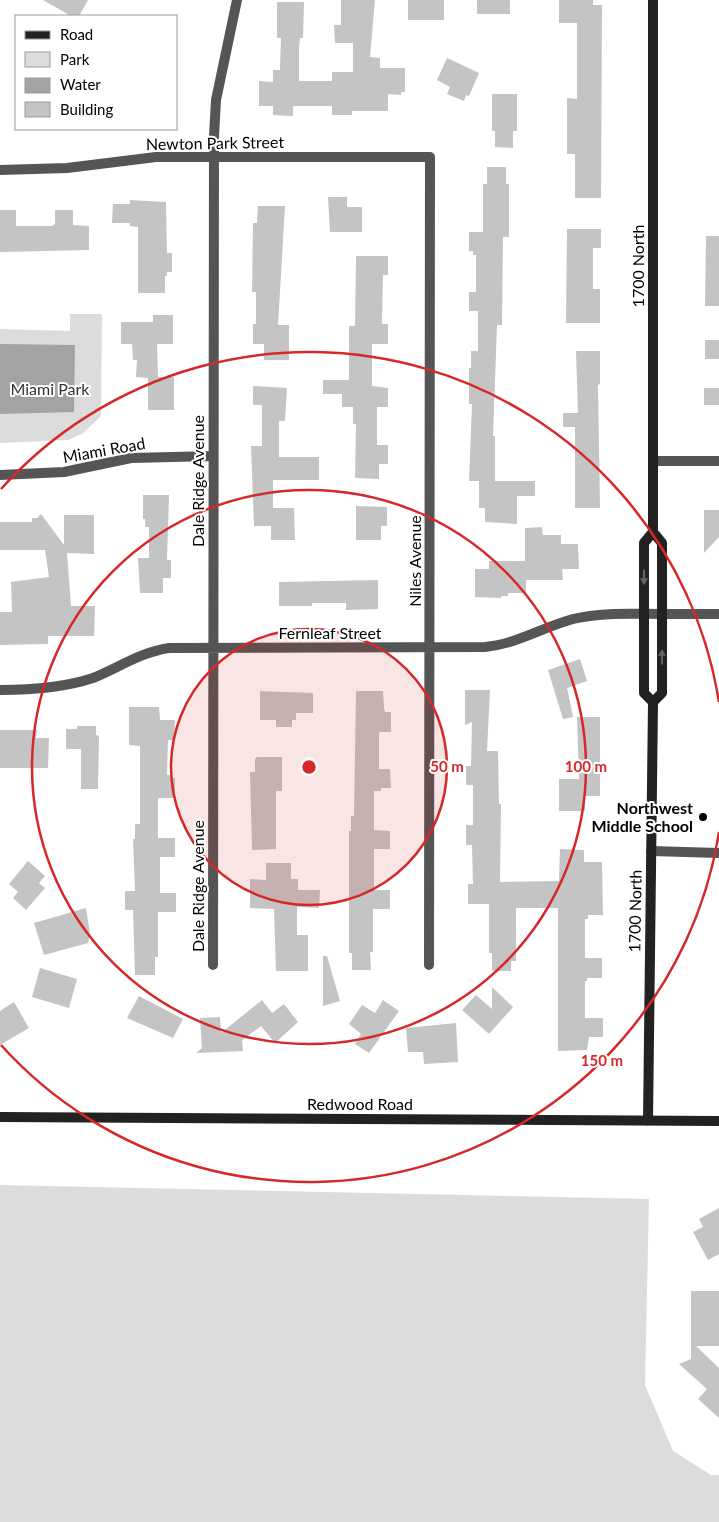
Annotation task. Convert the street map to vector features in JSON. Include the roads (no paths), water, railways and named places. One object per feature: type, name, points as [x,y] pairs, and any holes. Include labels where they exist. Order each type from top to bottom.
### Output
[{"type":"street","name":"Dale Ridge Avenue","points":[[213,965],[214,156],[216,100],[237,0]]},
{"type":"street","name":"1700 North","points":[[653,0],[653,532],[644,543],[644,693],[653,702]]},
{"type":"street","name":"Newton Park Street","points":[[0,170],[50,170],[148,158],[214,156],[430,157]]},
{"type":"street","name":"Niles Avenue","points":[[429,965],[430,157]]},
{"type":"street","name":"Miami Road","points":[[0,476],[64,472],[131,458],[213,456]]},
{"type":"street","points":[[654,461],[719,461]]},
{"type":"street","name":"1700 North","points":[[648,1121],[653,702],[662,693],[662,542],[653,532]]},
{"type":"street","name":"Fernleaf Street","points":[[0,690],[35,689],[73,683],[91,678],[160,650],[498,646],[575,619],[605,614],[719,614]]},
{"type":"street","points":[[651,851],[719,852]]},
{"type":"street","name":"Redwood Road","points":[[0,1117],[719,1121]]},
{"type":"water","points":[[0,344],[75,345],[74,412],[0,414]]},
{"type":"place","name":"Northwest Middle School","points":[[703,817]]},
{"type":"park label","name":"Miami Park","points":[[50,389]]}]
